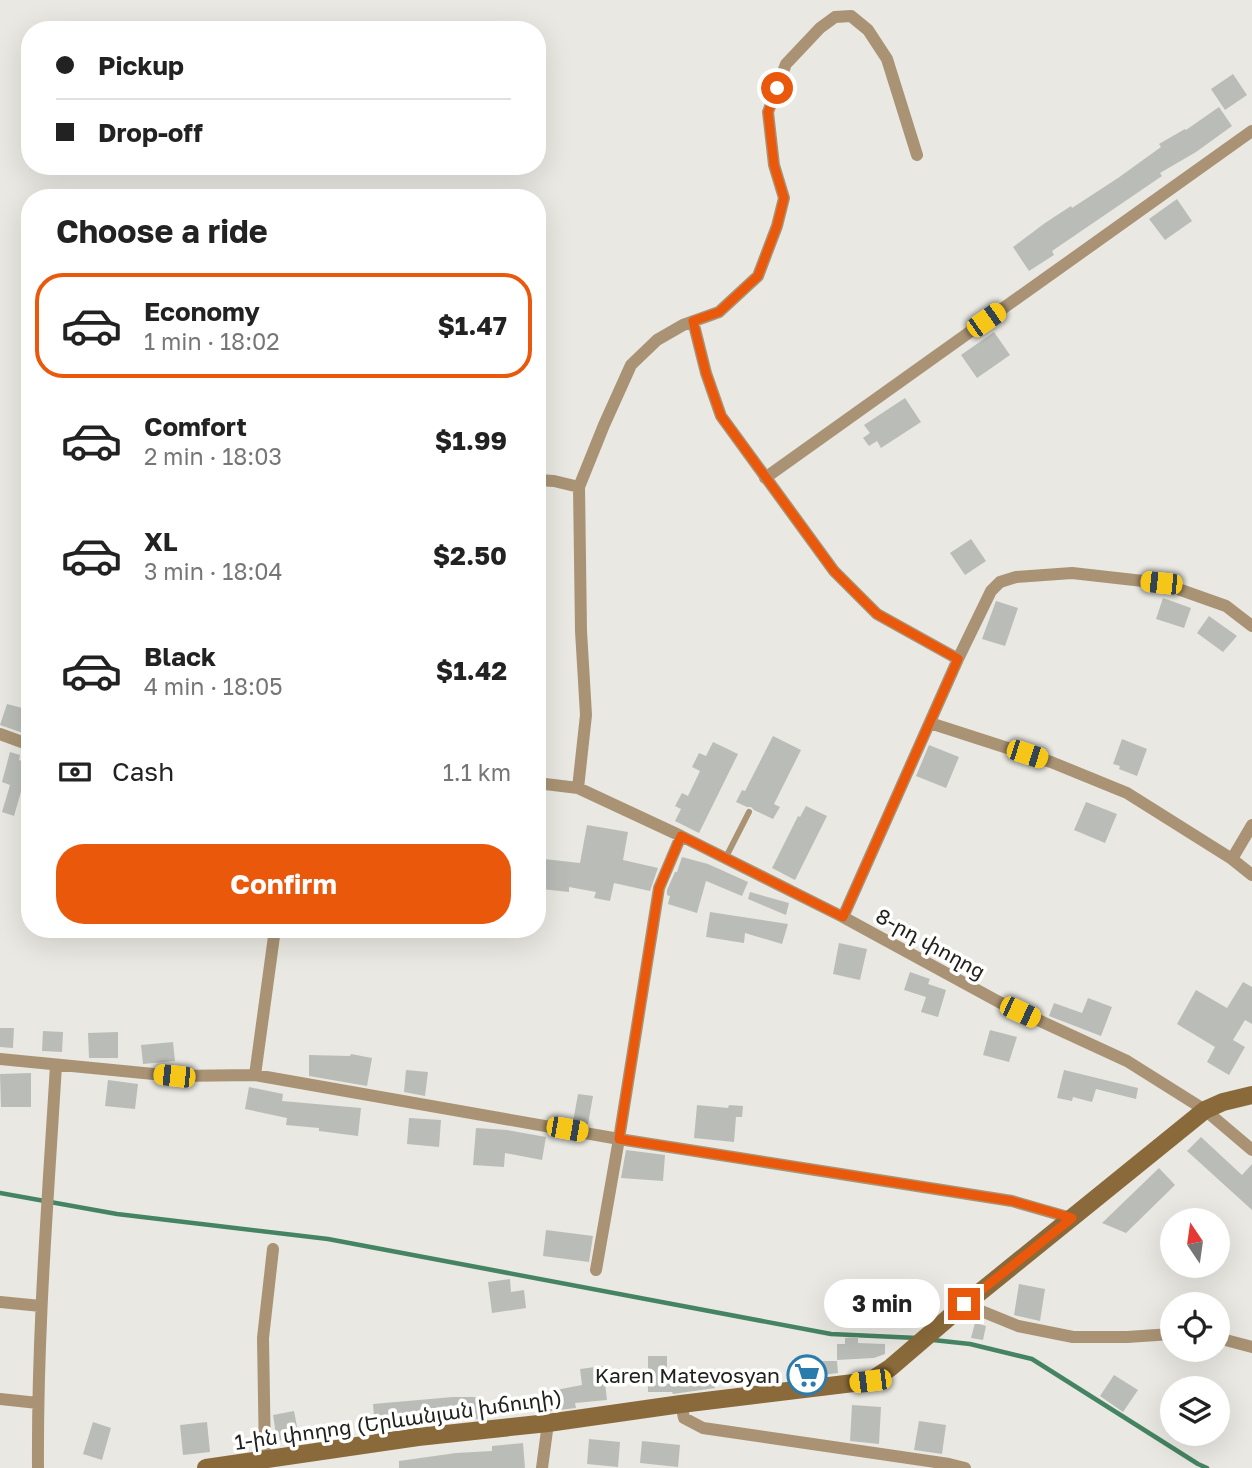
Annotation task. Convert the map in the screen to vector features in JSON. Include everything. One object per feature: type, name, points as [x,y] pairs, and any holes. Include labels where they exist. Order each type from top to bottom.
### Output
[{"type":"main road","name":"1-ին փողոց (Երևանյան խճուղի)","points":[[206,1468],[418,1437],[870,1381],[890,1368],[958,1309],[1205,1110],[1223,1102],[1252,1095]]},
{"type":"street","points":[[578,788],[586,715],[581,631],[579,487],[631,365],[657,340],[683,325],[719,312],[758,276],[777,226],[784,198],[774,165],[768,112],[786,64],[820,28],[835,17],[851,16],[868,30],[887,59],[917,155]]},
{"type":"street","points":[[765,478],[1252,131]]},
{"type":"street","points":[[693,321],[706,373],[721,416],[834,571],[877,614],[958,659]]},
{"type":"street","points":[[546,481],[579,487]]},
{"type":"street","points":[[843,917],[958,659],[991,591],[1000,582],[1016,577],[1072,573],[1161,583],[1226,606],[1252,626]]},
{"type":"street","points":[[930,723],[1051,762],[1127,793],[1232,859],[1252,875]]},
{"type":"street","points":[[0,734],[21,742]]},
{"type":"street","name":"8-րդ փողոց","points":[[546,784],[578,788],[681,836],[843,917],[999,1002],[1127,1061],[1205,1110],[1252,1150]]},
{"type":"street","points":[[1232,859],[1252,825]]},
{"type":"street","points":[[596,1270],[659,888],[681,836]]},
{"type":"street","points":[[255,1075],[274,938]]},
{"type":"street","points":[[0,1059],[174,1076],[255,1075],[619,1139],[1012,1201],[1072,1218]]},
{"type":"street","points":[[38,1468],[41,1306],[55,1065]]},
{"type":"street","points":[[265,1459],[263,1338],[273,1249]]},
{"type":"street","points":[[0,1302],[41,1306]]},
{"type":"street","points":[[958,1309],[1018,1326],[1073,1337],[1160,1335]]},
{"type":"street","points":[[1230,1341],[1252,1347]]},
{"type":"street","points":[[0,1399],[38,1403]]},
{"type":"street","points":[[681,1404],[684,1418],[703,1428],[965,1468]]},
{"type":"street","points":[[542,1468],[548,1423]]},
{"type":"lane","points":[[725,859],[748,812]]},
{"type":"building","points":[[1233,74],[1247,95],[1225,110],[1211,89]]},
{"type":"building","points":[[1219,107],[1232,126],[1160,173],[1162,176],[1052,251],[1054,255],[1029,271],[1013,247],[1045,223],[1118,178],[1161,147],[1159,144],[1186,130]]},
{"type":"building","points":[[1177,199],[1192,221],[1165,240],[1149,219]]},
{"type":"building","points":[[994,332],[1010,355],[977,378],[961,355]]},
{"type":"building","points":[[905,398],[921,422],[881,448],[877,441],[869,446],[863,438],[870,433],[864,425]]},
{"type":"building","points":[[971,539],[986,561],[965,575],[950,553]]},
{"type":"building","points":[[1163,598],[1191,608],[1184,628],[1156,619]]},
{"type":"building","points":[[996,601],[1018,608],[1005,646],[982,639]]},
{"type":"building","points":[[1209,616],[1237,636],[1223,652],[1197,633]]},
{"type":"building","points":[[7,704],[21,708],[21,732],[0,725]]},
{"type":"building","points":[[773,736],[801,750],[774,804],[780,807],[773,819],[736,802],[742,790],[745,791]]},
{"type":"building","points":[[1122,739],[1147,749],[1137,776],[1113,764]]},
{"type":"building","points":[[713,742],[738,754],[699,833],[675,821],[681,809],[675,806],[682,793],[688,796],[700,771],[692,767],[699,753],[706,756]]},
{"type":"building","points":[[929,745],[959,757],[946,788],[916,776]]},
{"type":"building","points":[[10,752],[20,755],[21,792],[14,816],[2,812],[10,785],[2,782]]},
{"type":"building","points":[[1086,802],[1117,814],[1105,843],[1074,830]]},
{"type":"building","points":[[806,806],[827,816],[795,880],[772,868],[798,816],[800,817]]},
{"type":"building","points":[[587,825],[628,832],[623,860],[658,868],[650,891],[614,883],[610,901],[594,898],[596,892],[569,887],[569,892],[546,890],[546,859],[580,863]]},
{"type":"building","points":[[682,857],[708,864],[748,882],[742,896],[706,881],[697,913],[668,904],[670,896],[667,895],[667,890]]},
{"type":"building","points":[[750,892],[789,903],[786,915],[748,899]]},
{"type":"building","points":[[710,912],[788,924],[782,944],[745,933],[744,943],[706,937]]},
{"type":"building","points":[[839,943],[867,949],[860,980],[833,974]]},
{"type":"building","points":[[910,972],[930,979],[928,984],[946,990],[938,1017],[921,1012],[926,997],[904,990]]},
{"type":"building","points":[[1243,982],[1252,987],[1252,1024],[1245,1020],[1233,1040],[1245,1047],[1229,1075],[1207,1062],[1215,1047],[1177,1024],[1196,990],[1227,1008]]},
{"type":"building","points":[[1088,998],[1112,1007],[1101,1036],[1049,1016],[1054,1003],[1082,1013]]},
{"type":"building","points":[[0,1028],[14,1028],[13,1048],[0,1047]]},
{"type":"building","points":[[990,1030],[1017,1037],[1009,1062],[983,1055]]},
{"type":"building","points":[[43,1031],[63,1032],[62,1052],[42,1051]]},
{"type":"building","points":[[118,1032],[118,1058],[89,1058],[88,1033]]},
{"type":"building","points":[[173,1042],[175,1061],[143,1064],[141,1045]]},
{"type":"building","points":[[351,1054],[372,1058],[367,1086],[309,1076],[309,1055]]},
{"type":"building","points":[[406,1070],[428,1072],[425,1096],[404,1092]]},
{"type":"building","points":[[1064,1070],[1138,1088],[1136,1099],[1096,1089],[1092,1102],[1073,1097],[1072,1101],[1057,1098]]},
{"type":"building","points":[[31,1073],[31,1107],[1,1107],[0,1074]]},
{"type":"building","points":[[108,1080],[138,1084],[135,1109],[105,1106]]},
{"type":"building","points":[[249,1087],[283,1094],[282,1101],[361,1108],[358,1136],[286,1125],[287,1118],[245,1109]]},
{"type":"building","points":[[578,1094],[593,1096],[588,1124],[573,1122]]},
{"type":"building","points":[[697,1105],[728,1108],[729,1105],[743,1106],[742,1117],[736,1117],[734,1142],[694,1138]]},
{"type":"building","points":[[409,1118],[441,1120],[439,1147],[407,1144]]},
{"type":"building","points":[[476,1128],[546,1137],[542,1160],[505,1153],[504,1167],[473,1165]]},
{"type":"building","points":[[1201,1137],[1242,1175],[1252,1164],[1252,1210],[1187,1151]]},
{"type":"building","points":[[626,1150],[665,1155],[663,1181],[621,1178]]},
{"type":"building","points":[[1159,1168],[1175,1185],[1126,1233],[1102,1223]]},
{"type":"building","points":[[546,1230],[593,1236],[589,1262],[543,1256]]},
{"type":"building","points":[[510,1279],[511,1292],[524,1290],[526,1308],[492,1313],[488,1282]]},
{"type":"building","points":[[1019,1284],[1045,1289],[1040,1321],[1014,1315]]},
{"type":"building","points":[[975,1323],[986,1326],[983,1340],[971,1338]]},
{"type":"building","points":[[858,1337],[858,1343],[885,1344],[885,1354],[874,1358],[837,1360],[837,1344],[845,1344],[845,1338]]},
{"type":"building","points":[[648,1356],[667,1356],[667,1381],[687,1378],[688,1383],[714,1380],[715,1388],[673,1394],[648,1392]]},
{"type":"building","points":[[837,1361],[838,1373],[800,1378],[798,1365]]},
{"type":"building","points":[[603,1366],[607,1400],[575,1403],[576,1408],[543,1412],[540,1393],[582,1385],[580,1369]]},
{"type":"building","points":[[1114,1375],[1138,1390],[1123,1412],[1100,1396]]},
{"type":"building","points":[[480,1397],[480,1406],[485,1406],[486,1418],[457,1421],[457,1409],[436,1411],[436,1422],[375,1428],[373,1404]]},
{"type":"building","points":[[852,1405],[881,1407],[879,1444],[850,1441]]},
{"type":"building","points":[[294,1411],[299,1437],[277,1441],[273,1415]]},
{"type":"building","points":[[919,1421],[946,1425],[942,1454],[914,1450]]},
{"type":"building","points":[[93,1422],[111,1428],[102,1460],[83,1454]]},
{"type":"building","points":[[207,1422],[210,1452],[183,1455],[180,1425]]},
{"type":"building","points":[[589,1439],[620,1442],[618,1467],[587,1464]]},
{"type":"building","points":[[642,1441],[680,1445],[678,1467],[640,1463]]},
{"type":"building","points":[[523,1443],[525,1468],[399,1468],[399,1461],[492,1451],[492,1446]]},
{"type":"waterway","points":[[0,1193],[117,1214],[328,1239],[831,1334],[917,1338]]},
{"type":"waterway","points":[[933,1340],[970,1344],[1032,1359],[1207,1468]]},
{"type":"place","name":"Karen Matevosyan","points":[[807,1375]]},
{"type":"route","points":[[777,88],[768,112],[774,165],[784,198],[777,226],[758,276],[719,312],[693,321],[706,373],[721,416],[834,571],[877,614],[958,659],[843,917],[681,836],[659,888],[619,1139],[1012,1201],[1072,1218],[964,1304]]}]
